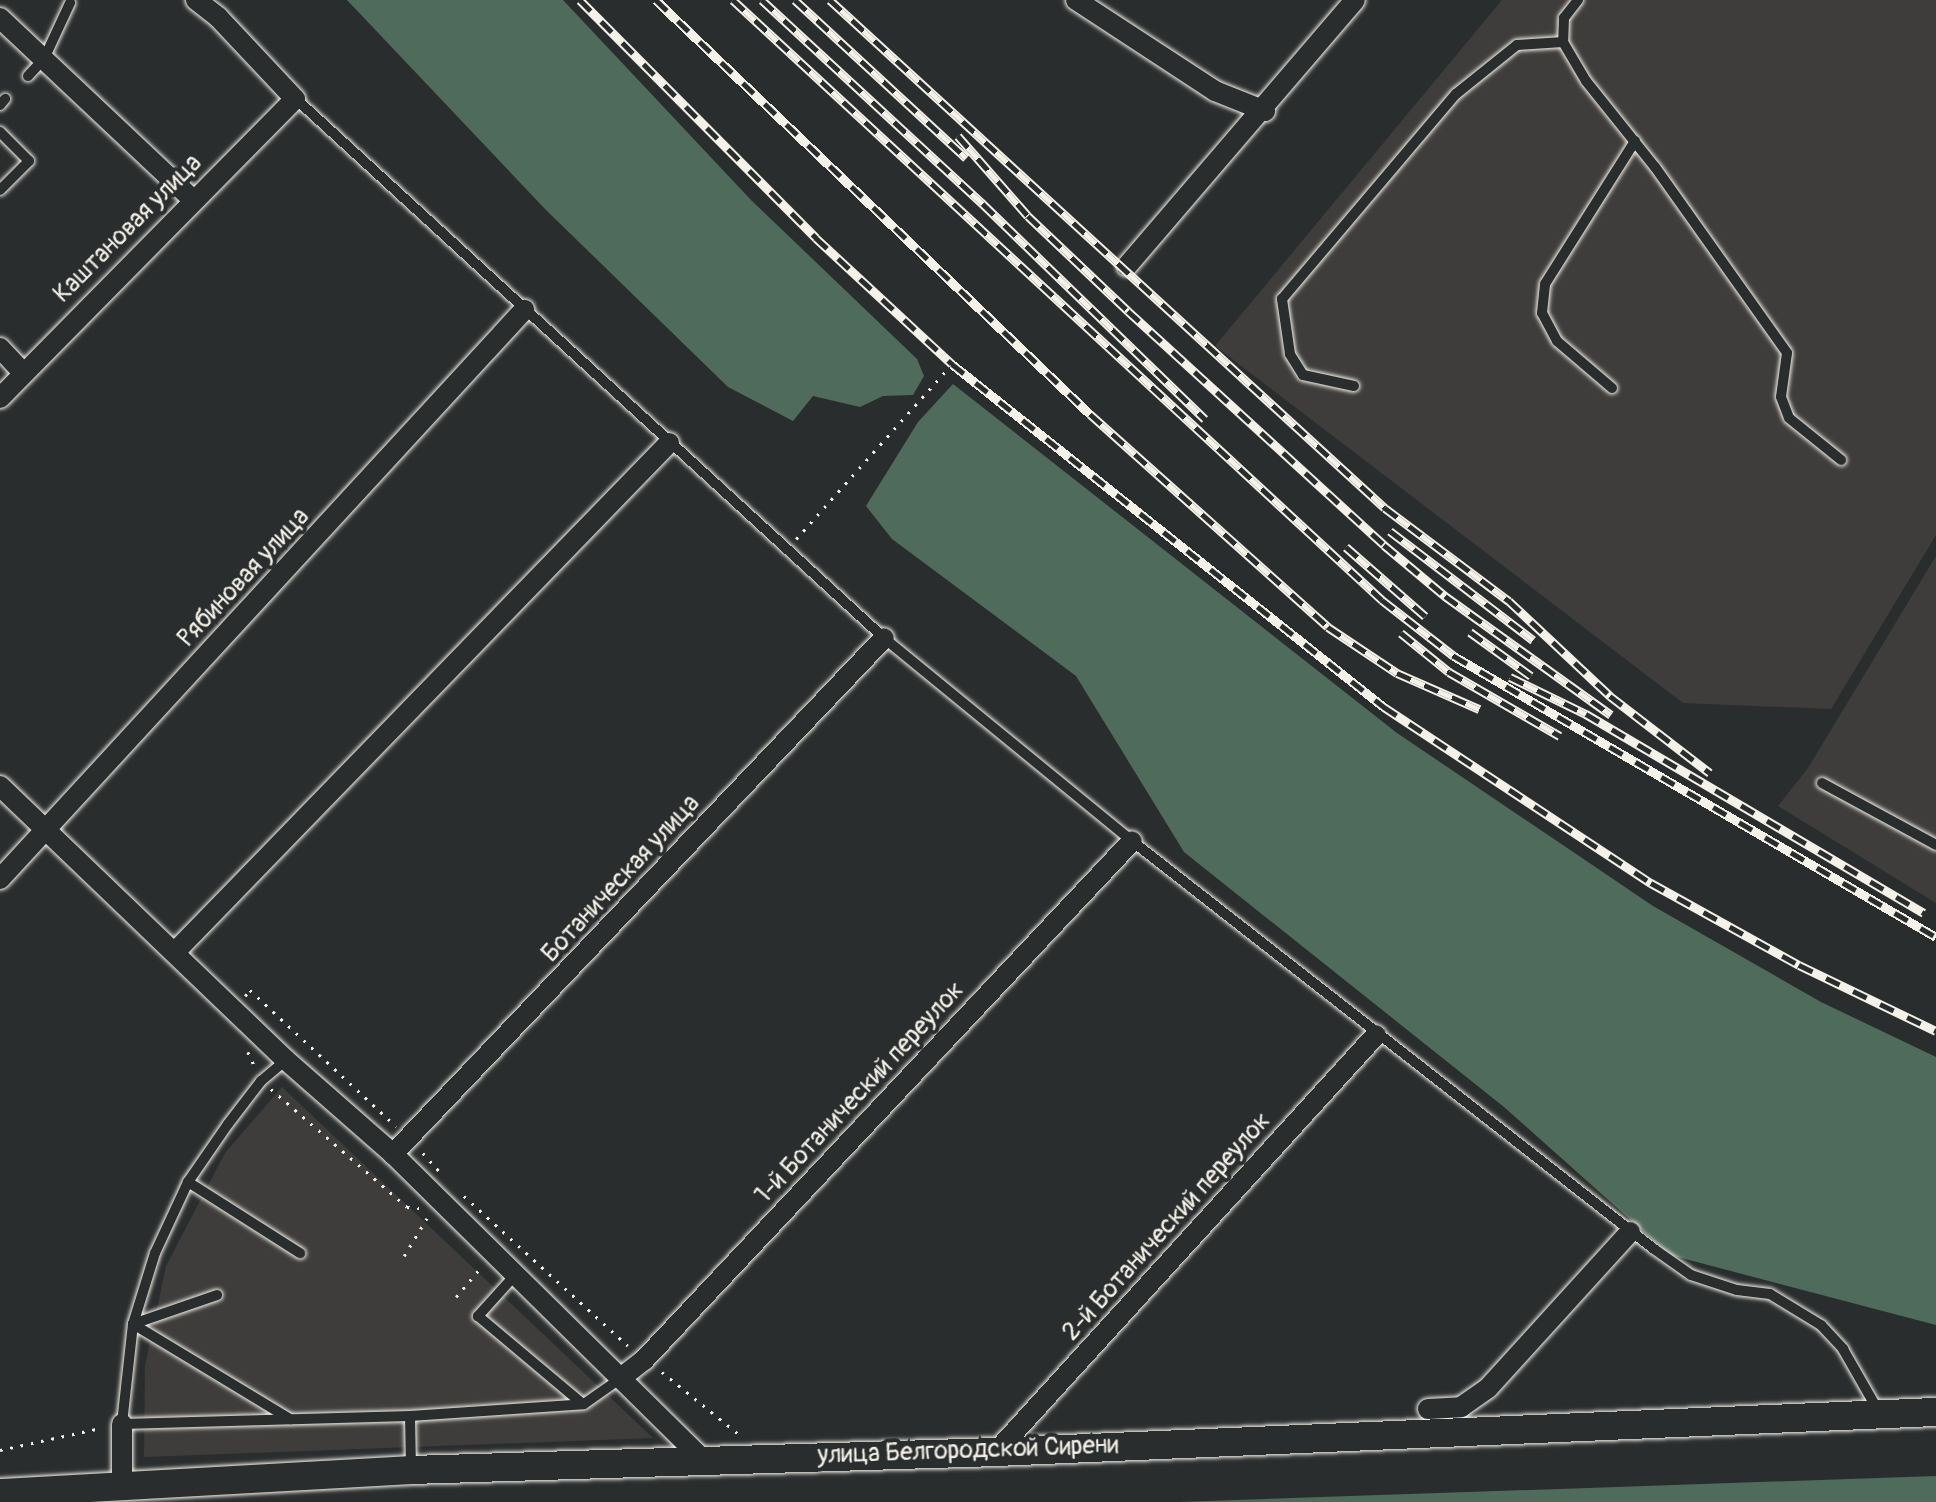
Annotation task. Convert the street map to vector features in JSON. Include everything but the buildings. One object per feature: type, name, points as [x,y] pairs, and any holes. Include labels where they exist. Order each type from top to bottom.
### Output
[{"type":"main road","name":"улица Белгородской Сирени","points":[[0,1493],[411,1470],[996,1452],[1936,1412]]},
{"type":"street","points":[[196,0],[218,17],[295,98]]},
{"type":"street","points":[[1076,0],[1215,91],[1264,111]]},
{"type":"street","points":[[1127,266],[1264,111],[1355,0]]},
{"type":"street","points":[[0,18],[192,199]]},
{"type":"street","name":"Каштановая улица","points":[[0,398],[295,98]]},
{"type":"street","name":"Рябиновая улица","points":[[0,879],[43,827],[219,644],[524,310]]},
{"type":"street","points":[[0,348],[23,373]]},
{"type":"street","points":[[176,951],[668,443]]},
{"type":"street","name":"Ботаническая улица","points":[[393,1154],[884,638]]},
{"type":"street","points":[[0,786],[286,1060],[393,1154],[702,1459]]},
{"type":"street","name":"1-й Ботанический переулок","points":[[622,1377],[644,1360],[1132,841]]},
{"type":"street","name":"2-й Ботанический переулок","points":[[996,1452],[1376,1035]]},
{"type":"street","points":[[1428,1409],[1461,1407],[1488,1388],[1630,1232]]},
{"type":"street","points":[[122,1424],[122,1486]]},
{"type":"lane","points":[[1578,0],[1564,18],[1564,42],[1586,81],[1787,353],[1781,397],[1789,418],[1841,460]]},
{"type":"lane","points":[[28,76],[44,59],[70,3]]},
{"type":"lane","points":[[1354,386],[1303,375],[1290,354],[1282,299],[1456,94],[1517,45],[1564,42]]},
{"type":"lane","points":[[295,98],[884,638],[1132,841],[1630,1232],[1691,1274],[1737,1290],[1770,1294],[1821,1325],[1842,1349],[1880,1414]]},
{"type":"lane","points":[[0,132],[29,162],[0,190]]},
{"type":"lane","points":[[1612,388],[1557,341],[1542,312],[1545,284],[1634,142]]},
{"type":"lane","points":[[1822,783],[1936,845]]},
{"type":"lane","points":[[286,1060],[261,1080],[188,1182],[154,1254],[133,1324],[122,1424],[410,1416],[584,1404],[622,1377]]},
{"type":"lane","points":[[188,1182],[300,1254]]},
{"type":"lane","points":[[517,1274],[478,1316],[584,1404]]},
{"type":"lane","points":[[133,1324],[217,1294]]},
{"type":"lane","points":[[133,1324],[290,1419]]},
{"type":"lane","points":[[410,1416],[411,1470]]},
{"type":"path","points":[[786,551],[952,364]]},
{"type":"path","points":[[250,990],[408,1138],[454,1187],[644,1360],[732,1433],[742,1436]]},
{"type":"path","points":[[261,1080],[407,1207],[433,1209],[404,1256]]},
{"type":"path","points":[[456,1296],[493,1251]]},
{"type":"path","points":[[0,1450],[122,1424]]},
{"type":"shaded area","points":[[1502,0],[1936,0],[1936,535],[1831,709],[1683,703],[1215,346]]},
{"type":"shaded area","points":[[1936,556],[1936,903],[1778,806],[1808,768]]},
{"type":"shaded area","points":[[282,1087],[653,1438],[144,1457],[145,1366],[166,1266],[225,1153]]},
{"type":"green space","points":[[347,0],[563,0],[751,200],[917,359],[924,376],[913,395],[883,396],[860,407],[813,396],[793,421],[728,387],[546,210]]},
{"type":"green space","points":[[953,384],[1397,733],[1653,906],[1821,1002],[1936,1057],[1936,1325],[1670,1255],[1504,1107],[1184,852],[1076,676],[892,539],[866,506],[918,422]]},
{"type":"green space","points":[[1936,1476],[1936,1502],[1179,1502]]},
{"type":"railway","points":[[580,0],[816,238],[952,364],[1384,707],[1651,883],[1799,965],[1936,1031]]},
{"type":"railway","points":[[656,0],[1090,414],[1328,627],[1397,673],[1479,709]]},
{"type":"railway","points":[[733,0],[1382,600],[1454,656],[1936,937]]},
{"type":"railway","points":[[762,0],[983,204],[1205,419]]},
{"type":"railway","points":[[795,0],[966,158]]},
{"type":"railway","points":[[830,0],[1385,508],[1509,601],[1610,696],[1710,773]]},
{"type":"railway","points":[[958,136],[1028,216],[1384,545],[1445,596],[1611,715]]},
{"type":"railway","points":[[1390,531],[1533,640]]},
{"type":"railway","points":[[1346,547],[1425,616]]},
{"type":"railway","points":[[1470,632],[1531,676]]},
{"type":"railway","points":[[1401,633],[1449,672],[1560,736]]},
{"type":"railway","points":[[1510,677],[1586,714],[1924,913]]}]
